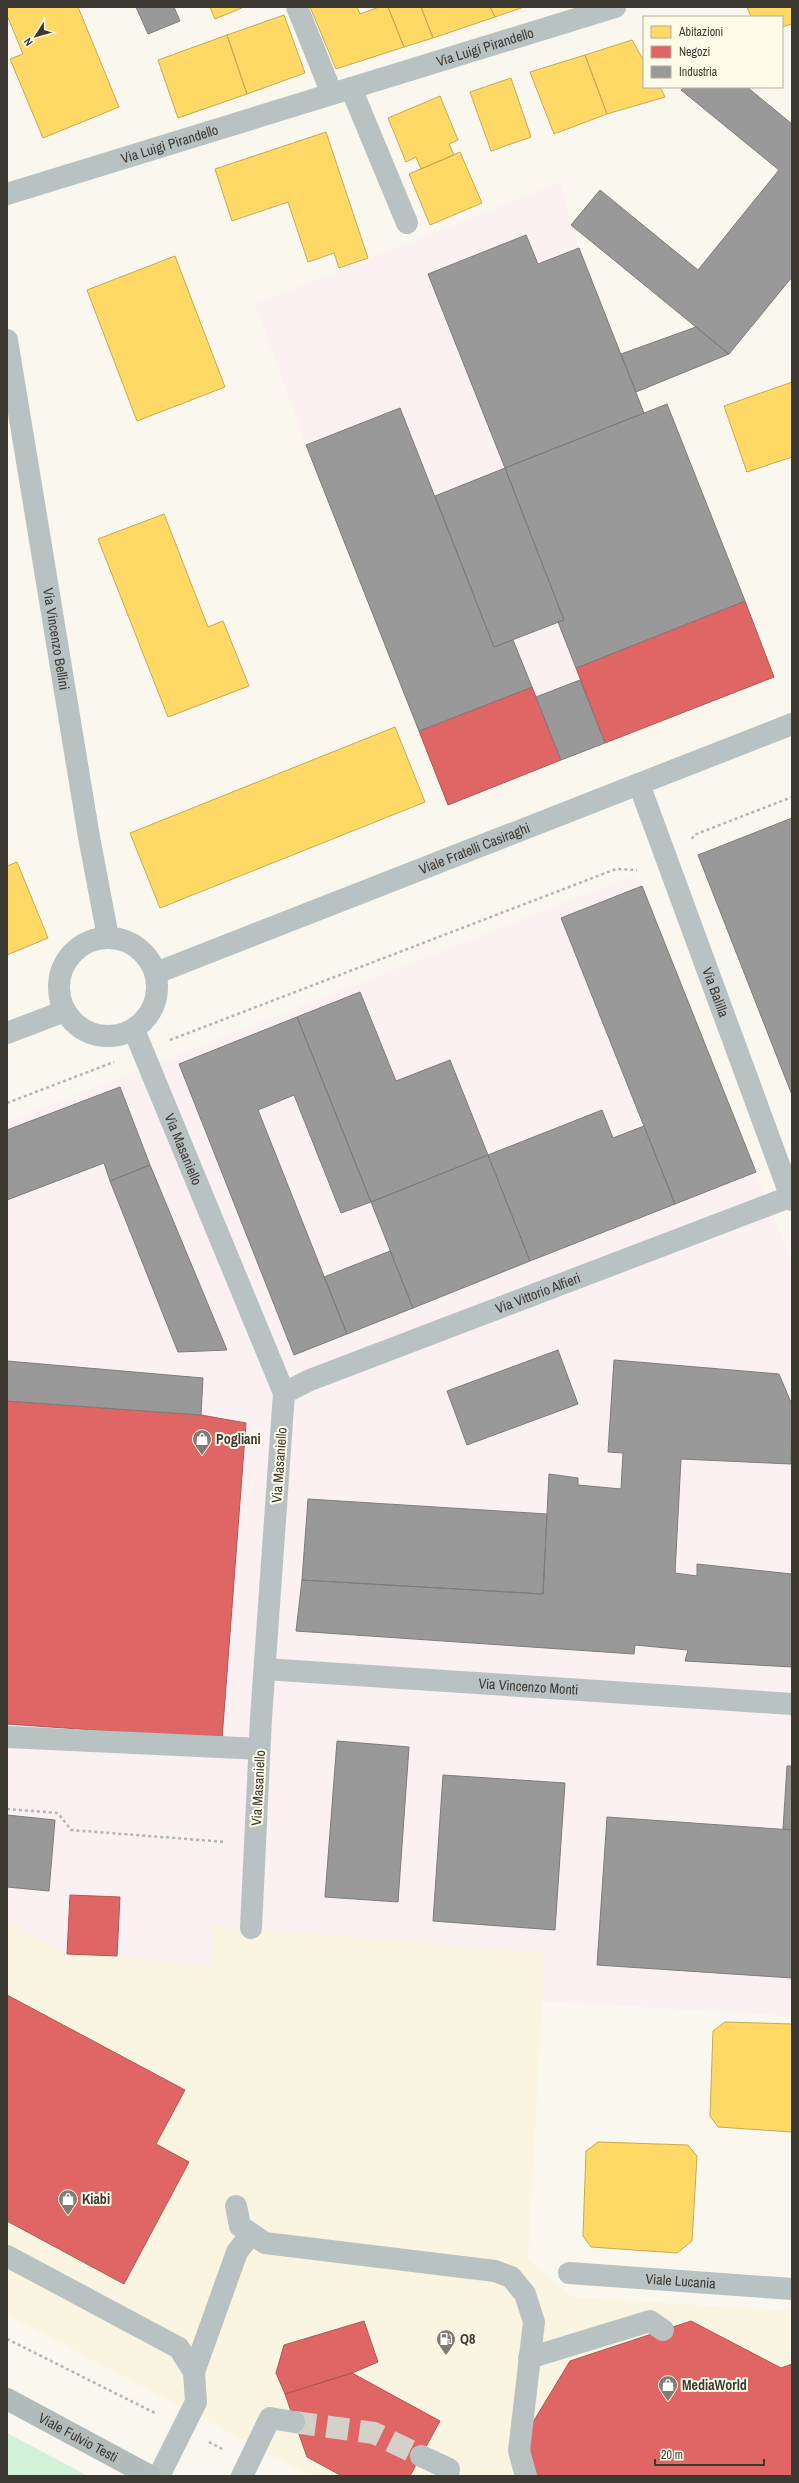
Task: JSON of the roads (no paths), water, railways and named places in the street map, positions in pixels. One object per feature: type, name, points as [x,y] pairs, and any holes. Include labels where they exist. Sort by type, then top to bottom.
[{"type":"highway","name":"Viale Fulvio Testi","points":[[7,2399],[150,2476]]},
{"type":"street","points":[[297,7],[407,223]]},
{"type":"street","name":"Via Luigi Pirandello","points":[[7,194],[615,7]]},
{"type":"street","name":"Via Vincenzo Bellini","points":[[7,340],[89,837],[108,937]]},
{"type":"street","name":"Viale Fratelli Casiraghi","points":[[156,973],[792,724]]},
{"type":"street","name":"Via Balilla","points":[[639,784],[792,1197]]},
{"type":"street","points":[[108,937],[125,940],[139,948],[150,959],[156,973],[158,989],[155,1005],[148,1018],[134,1030],[122,1035],[106,1037],[91,1034],[76,1025],[65,1011],[60,994],[59,978],[65,962],[76,949],[91,940],[108,937]]},
{"type":"street","points":[[7,1033],[65,1011]]},
{"type":"street","name":"Via Masaniello","points":[[134,1030],[284,1392],[260,1749],[251,1928]]},
{"type":"street","name":"Via Vittorio Alfieri","points":[[284,1392],[325,1374],[792,1197]]},
{"type":"street","name":"Via Vincenzo Monti","points":[[265,1669],[792,1704]]},
{"type":"street","points":[[7,1737],[260,1749]]},
{"type":"street","points":[[236,2206],[240,2226],[265,2243],[495,2271],[511,2277],[525,2294],[534,2322],[519,2451],[526,2476]]},
{"type":"street","points":[[159,2476],[196,2402],[194,2372],[237,2252],[251,2234]]},
{"type":"street","points":[[7,2256],[179,2348],[194,2372]]},
{"type":"street","name":"Viale Lucania","points":[[569,2273],[792,2289]]},
{"type":"street","points":[[529,2358],[650,2320],[663,2330]]},
{"type":"street","points":[[245,2470],[270,2418],[294,2422]]},
{"type":"street","points":[[421,2456],[448,2469],[448,2476]]},
{"type":"tunnel","points":[[294,2422],[374,2433],[421,2456]]},
{"type":"place","name":"Pogliani","points":[[202,1456]]},
{"type":"place","name":"Kiabi","points":[[68,2216]]},
{"type":"place","name":"Q8","points":[[446,2356]]},
{"type":"place","name":"MediaWorld","points":[[668,2402]]}]
